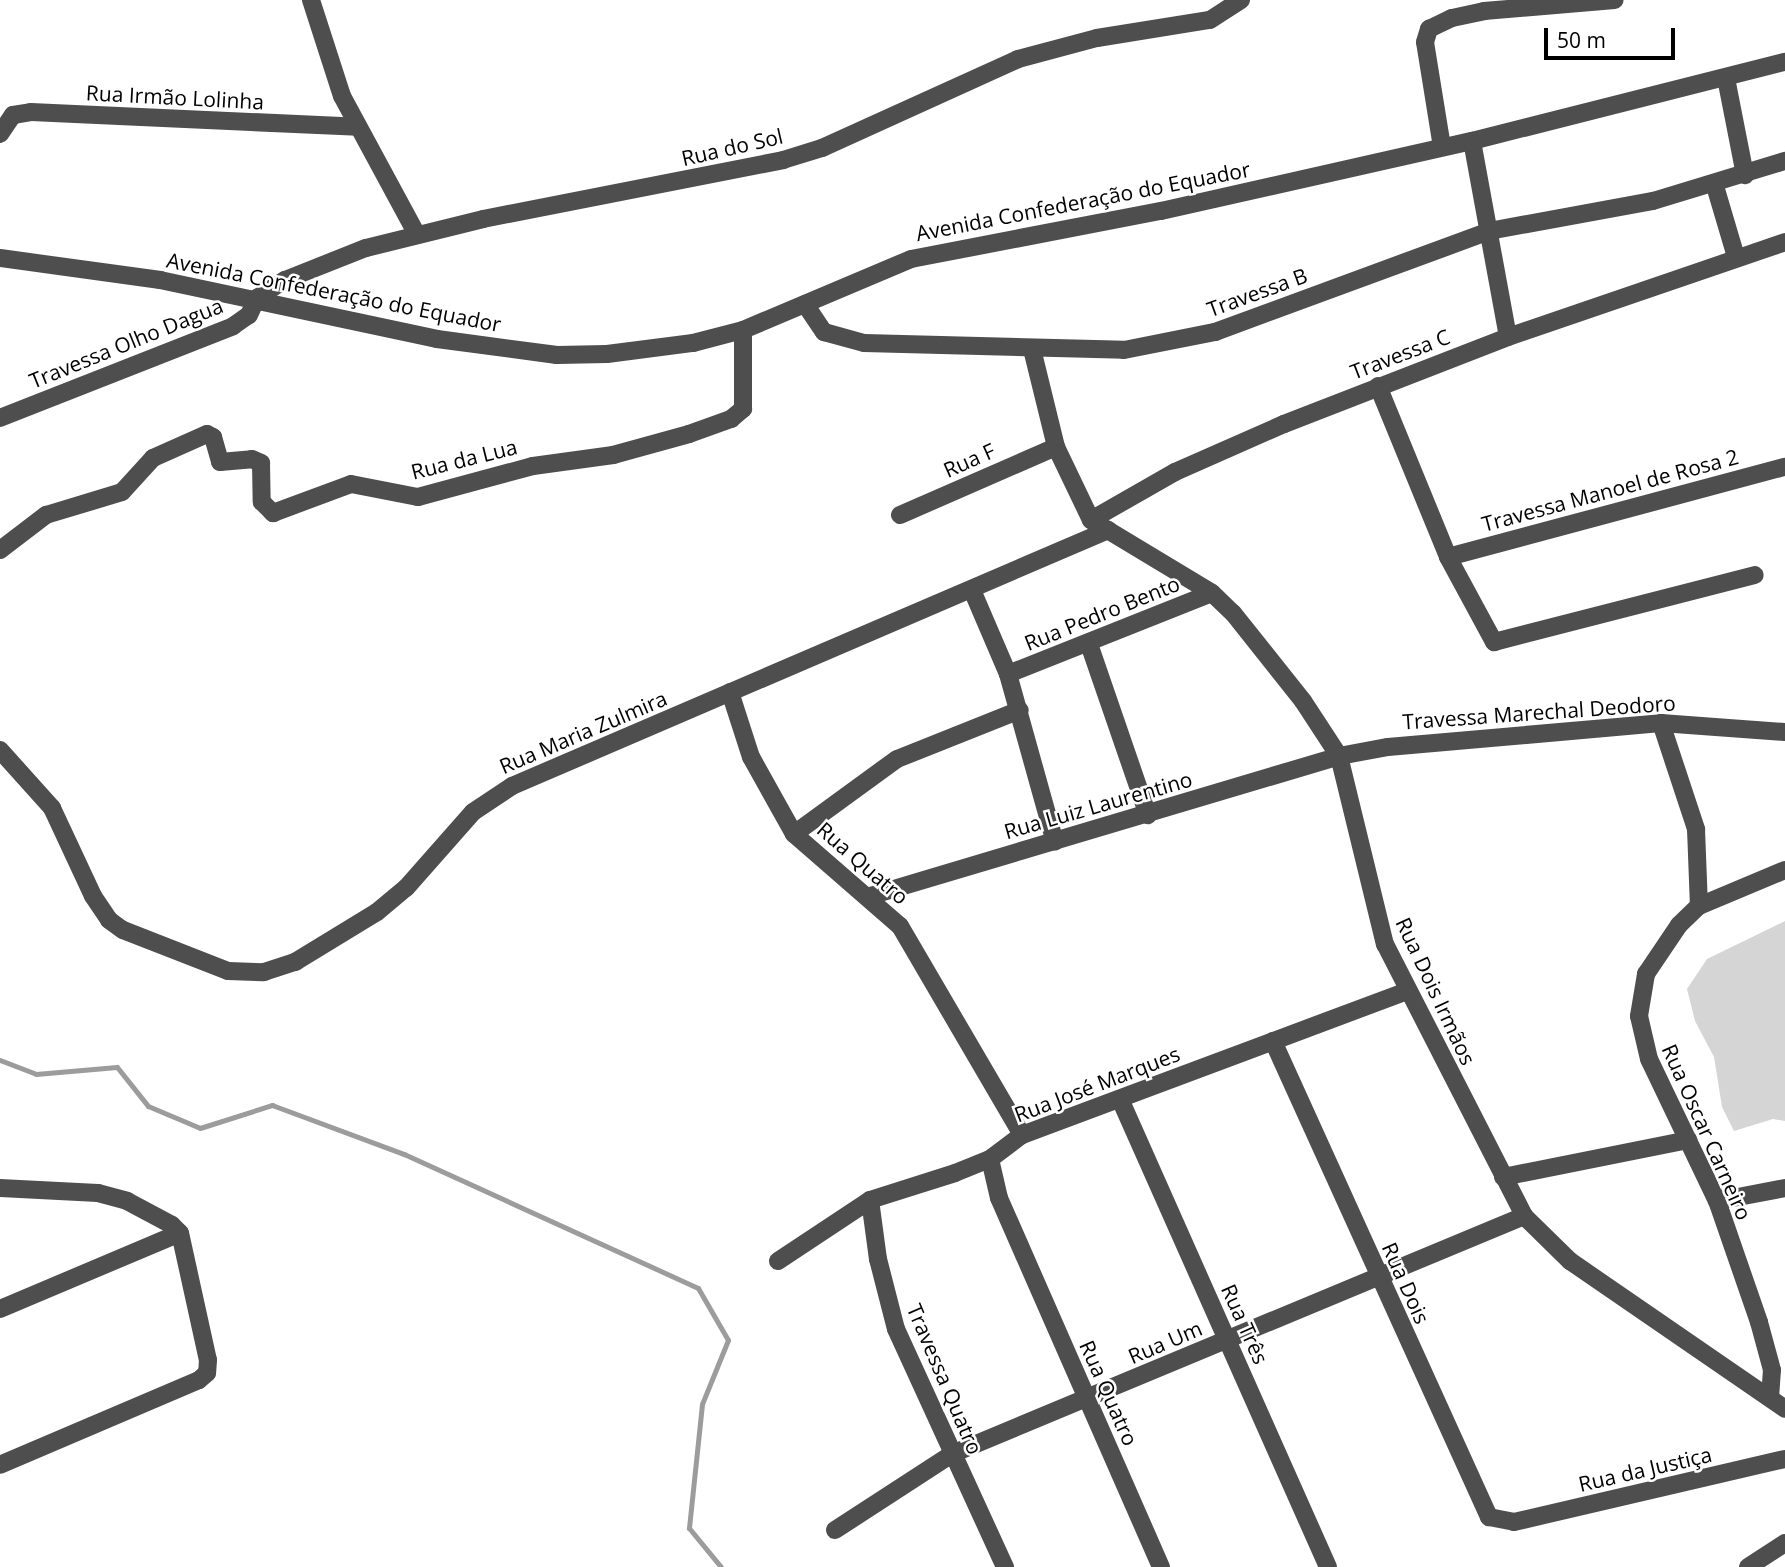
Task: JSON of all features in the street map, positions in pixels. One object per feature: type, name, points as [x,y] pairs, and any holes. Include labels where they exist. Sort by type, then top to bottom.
[{"type":"street","points":[[302,0],[311,0],[329,66],[358,127],[416,233]]},
{"type":"street","name":"Rua do Sol","points":[[257,298],[318,265],[416,233],[783,160],[822,148],[1018,58],[1097,38],[1210,20],[1241,0]]},
{"type":"street","points":[[1442,148],[1425,42],[1429,29],[1484,11],[1615,0]]},
{"type":"street","name":"Avenida Confederação do Equador","points":[[0,258],[257,298],[369,326],[557,355],[662,348],[743,330],[911,259],[1161,211],[1442,148],[1785,62]]},
{"type":"street","points":[[1726,78],[1745,175]]},
{"type":"street","name":"Rua Irmão Lolinha","points":[[0,134],[13,115],[31,112],[358,127]]},
{"type":"street","points":[[1472,141],[1508,337]]},
{"type":"street","name":"Travessa B","points":[[805,304],[824,332],[849,340],[1032,349],[1124,350],[1205,335],[1489,231],[1610,211],[1715,186],[1785,161]]},
{"type":"street","points":[[1715,186],[1736,257]]},
{"type":"street","name":"Travessa C","points":[[1091,520],[1210,455],[1378,386],[1508,337],[1785,242]]},
{"type":"street","name":"Travessa Olho Dagua","points":[[0,418],[239,323],[257,298]]},
{"type":"street","name":"Rua da Lua","points":[[0,550],[46,515],[122,492],[153,458],[192,439],[210,435],[220,462],[260,461],[262,502],[273,513],[351,484],[418,496],[533,466],[613,455],[731,419],[745,402],[743,330]]},
{"type":"street","points":[[1032,349],[1056,447],[1091,520]]},
{"type":"street","points":[[1378,386],[1448,557],[1492,640],[1503,643],[1755,575]]},
{"type":"street","name":"Rua F","points":[[900,515],[1056,447]]},
{"type":"street","name":"Travessa Manoel de Rosa 2","points":[[1448,557],[1785,467]]},
{"type":"street","name":"Rua Dois Irmãos","points":[[1091,520],[1212,593],[1270,656],[1339,756],[1376,914],[1408,991],[1524,1216],[1570,1261],[1780,1405]]},
{"type":"street","name":"Rua Maria Zulmira","points":[[0,750],[52,808],[93,896],[109,920],[123,930],[208,964],[252,974],[295,962],[355,929],[405,888],[473,812],[512,786],[1108,530]]},
{"type":"street","points":[[972,590],[1008,674],[1020,710],[1055,842]]},
{"type":"street","name":"Rua Pedro Bento","points":[[1008,674],[1212,593]]},
{"type":"street","points":[[1089,644],[1148,815]]},
{"type":"street","name":"Rua Quatro","points":[[730,692],[751,757],[794,834],[870,896],[911,941],[1021,1135]]},
{"type":"street","points":[[794,834],[897,759],[1020,710]]},
{"type":"street","points":[[1661,723],[1696,829],[1699,906]]},
{"type":"street","name":"Travessa Marechal Deodoro","points":[[1339,756],[1438,740],[1661,723],[1785,732]]},
{"type":"street","name":"Rua Luiz Laurentino","points":[[870,896],[1339,756]]},
{"type":"street","name":"Rua Oscar Carneiro","points":[[1780,1405],[1769,1353],[1717,1201],[1641,1037],[1640,996],[1658,953],[1699,906],[1785,870]]},
{"type":"street","name":"Rua José Marques","points":[[778,1261],[870,1200],[990,1159],[1021,1135],[1408,991]]},
{"type":"street","name":"Rua Dois","points":[[1273,1041],[1483,1508],[1493,1520],[1514,1522]]},
{"type":"street","name":"Rua Três","points":[[1120,1100],[1328,1567]]},
{"type":"street","points":[[1503,1177],[1688,1140]]},
{"type":"street","name":"Rua Quatro","points":[[990,1159],[999,1198],[1161,1567]]},
{"type":"street","points":[[0,1188],[108,1195],[150,1211],[180,1233],[208,1360],[204,1376],[0,1465]]},
{"type":"street","points":[[1717,1201],[1785,1188]]},
{"type":"street","name":"Travessa Quatro","points":[[870,1200],[878,1259],[896,1329],[1004,1567]]},
{"type":"street","name":"Rua Um","points":[[835,1531],[952,1454],[1524,1216]]},
{"type":"street","points":[[0,1309],[180,1233]]},
{"type":"street","name":"Rua da Justiça","points":[[1514,1522],[1785,1459]]},
{"type":"street","points":[[1755,1565],[1785,1544]]},
{"type":"shaded area","points":[[1785,921],[1785,1121],[1773,1119],[1734,1131],[1722,1107],[1714,1057],[1695,1021],[1687,989],[1707,959]]},
{"type":"waterway","points":[[0,1060],[36,1074],[117,1067],[148,1106],[200,1128],[272,1105],[404,1154],[698,1288],[728,1340],[702,1404],[689,1528],[721,1567]]}]
